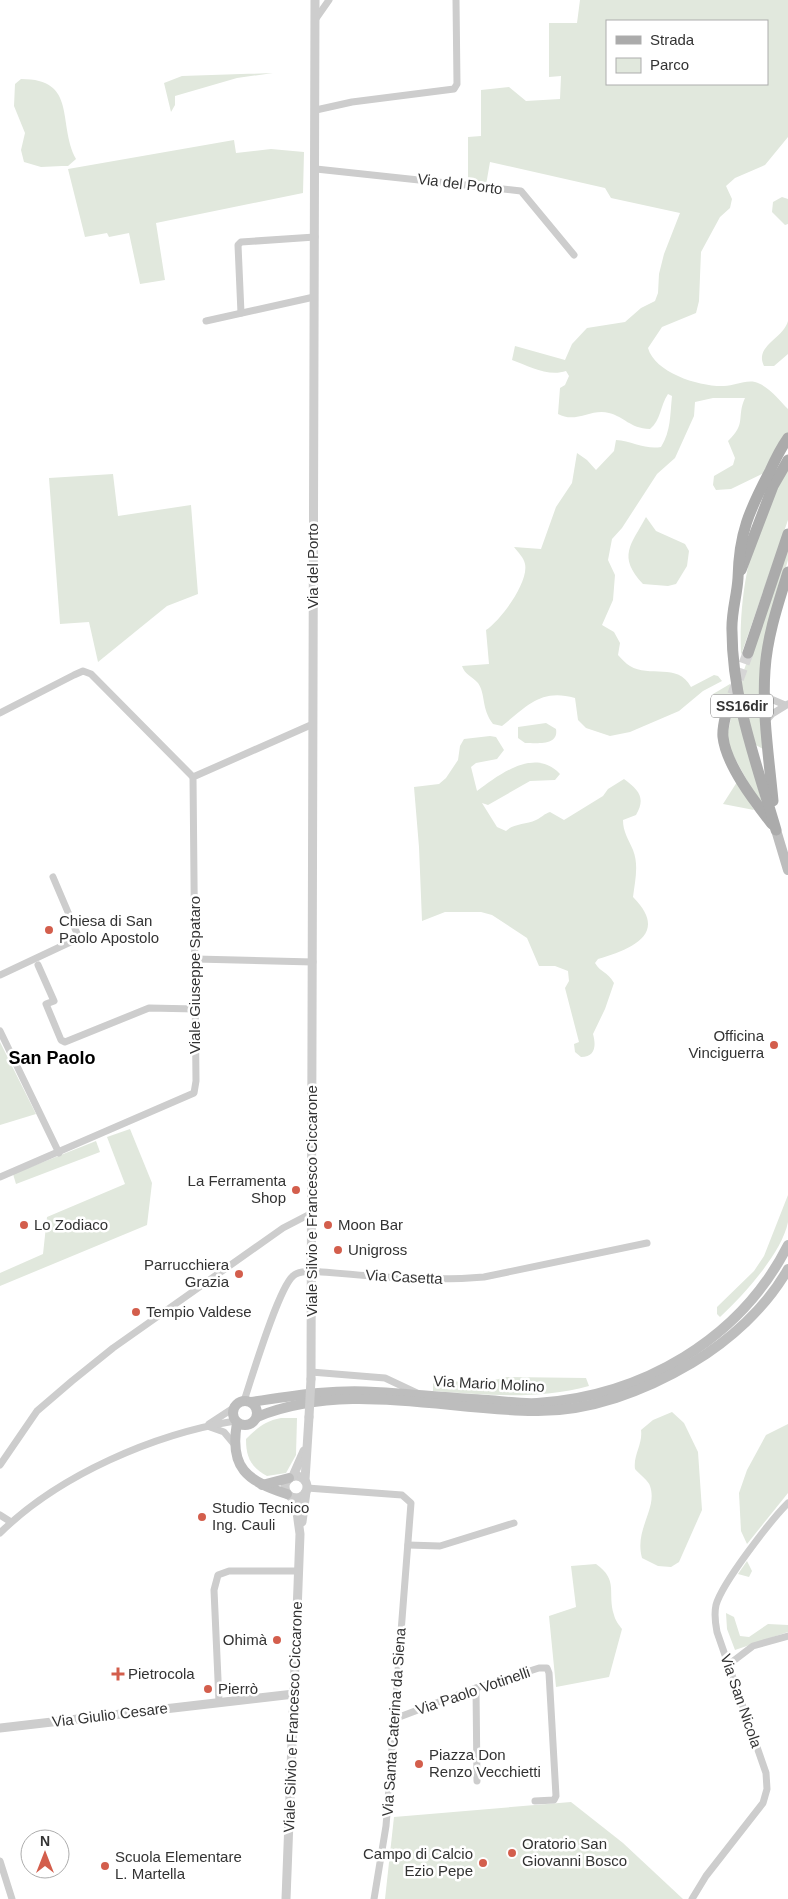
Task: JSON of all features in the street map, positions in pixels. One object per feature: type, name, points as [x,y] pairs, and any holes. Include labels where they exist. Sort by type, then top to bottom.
[{"type":"main road","points":[[738,579],[737,563],[746,521],[754,501],[788,438]]},
{"type":"main road","points":[[738,579],[770,494],[788,460]]},
{"type":"main road","points":[[748,653],[788,534]]},
{"type":"main road","name":"SS16dir","points":[[776,830],[764,692],[768,648],[788,572]]},
{"type":"main road","name":"SS16dir","points":[[738,579],[731,630],[734,664],[744,717],[788,870]]},
{"type":"main road","name":"SS16dir","points":[[727,710],[723,735],[725,750],[754,801],[776,830],[788,851]]},
{"type":"main road","name":"Via Mario Molino","points":[[243,1403],[334,1392],[375,1392],[536,1404],[572,1399],[618,1388],[663,1370],[703,1346],[739,1314],[774,1272],[788,1245]]},
{"type":"main road","name":"Via Mario Molino","points":[[254,1421],[291,1405],[339,1400],[536,1411],[578,1407],[620,1396],[667,1378],[711,1352],[750,1318],[788,1269]]},
{"type":"main road","points":[[236,1449],[254,1421],[257,1410],[243,1403],[233,1414],[236,1422],[236,1449],[243,1472],[262,1484],[291,1496]]},
{"type":"main road","points":[[236,1422],[244,1426],[254,1421]]},
{"type":"main road","points":[[262,1484],[291,1477]]},
{"type":"street","name":"Via del Porto","points":[[313,962],[315,0]]},
{"type":"street","points":[[316,20],[329,0]]},
{"type":"street","points":[[316,110],[356,102],[454,89],[457,84],[456,0]]},
{"type":"street","name":"Via del Porto","points":[[316,169],[521,191],[574,256]]},
{"type":"street","points":[[241,313],[238,245],[241,242],[315,237]]},
{"type":"street","points":[[206,321],[314,297]]},
{"type":"street","points":[[0,713],[83,671],[91,674],[193,777],[313,724]]},
{"type":"street","points":[[764,692],[771,699],[786,705]]},
{"type":"street","points":[[766,721],[772,714],[786,705]]},
{"type":"street","name":"Viale Giuseppe Spataro","points":[[0,1177],[194,1093],[196,1081],[196,959],[193,777]]},
{"type":"street","points":[[0,975],[79,938],[53,877]]},
{"type":"street","points":[[196,959],[313,962]]},
{"type":"street","name":"Viale Silvio e Francesco Ciccarone","points":[[286,1899],[298,1571],[300,1534],[306,1487],[311,1375],[312,1271],[310,1214],[313,962]]},
{"type":"street","points":[[38,965],[54,1000],[46,1004],[61,1040],[65,1042],[149,1008],[196,1009]]},
{"type":"street","points":[[0,1031],[59,1153]]},
{"type":"street","points":[[0,1465],[37,1410],[79,1375],[113,1348],[283,1228],[310,1214]]},
{"type":"street","name":"Via Casetta","points":[[243,1403],[287,1282],[298,1273],[312,1271],[414,1280],[476,1278],[647,1243]]},
{"type":"street","points":[[311,1375],[385,1378],[421,1396]]},
{"type":"street","points":[[207,1426],[243,1403]]},
{"type":"street","points":[[0,1533],[11,1522],[82,1473],[128,1451],[207,1426],[236,1422]]},
{"type":"street","points":[[207,1426],[230,1436],[236,1449]]},
{"type":"street","name":"Viale Silvio e Francesco Ciccarone","points":[[291,1477],[301,1461],[307,1439]]},
{"type":"street","points":[[300,1476],[306,1487],[301,1497],[291,1496],[285,1487],[291,1477],[300,1476]]},
{"type":"street","name":"Via Santa Caterina da Siena","points":[[306,1487],[402,1495],[411,1504],[386,1826],[374,1899]]},
{"type":"street","name":"Viale Silvio e Francesco Ciccarone","points":[[291,1496],[300,1534]]},
{"type":"street","name":"Via San Nicola","points":[[692,1899],[706,1876],[759,1809],[767,1789],[766,1773],[728,1665],[715,1620],[717,1604],[728,1581],[788,1503]]},
{"type":"street","points":[[0,1515],[11,1522]]},
{"type":"street","points":[[408,1545],[440,1546],[514,1523]]},
{"type":"street","points":[[219,1702],[214,1590],[218,1575],[229,1571],[298,1571]]},
{"type":"street","points":[[728,1665],[753,1646],[788,1636]]},
{"type":"street","name":"Via Paolo Votinelli","points":[[394,1719],[476,1688],[539,1668],[547,1668],[550,1673],[556,1796],[554,1800],[535,1801]]},
{"type":"street","points":[[476,1688],[477,1781]]},
{"type":"street","name":"Via Giulio Cesare","points":[[0,1728],[294,1694]]},
{"type":"street","points":[[0,1861],[12,1899]]},
{"type":"green space","points":[[580,0],[788,0],[788,137],[765,165],[735,178],[726,186],[732,199],[730,208],[720,217],[701,252],[699,301],[696,313],[662,327],[648,348],[652,357],[659,365],[691,381],[714,386],[755,382],[765,387],[788,409],[788,433],[764,473],[731,489],[716,490],[713,485],[714,476],[733,465],[735,458],[728,441],[734,435],[739,425],[745,398],[713,398],[695,402],[694,416],[675,458],[657,474],[622,528],[612,539],[608,560],[615,575],[613,600],[602,625],[614,632],[620,643],[618,655],[628,665],[638,669],[679,675],[691,687],[714,675],[718,676],[722,681],[703,691],[679,711],[630,732],[610,736],[586,728],[578,720],[575,698],[563,696],[553,695],[544,697],[527,706],[502,726],[493,724],[487,713],[478,683],[462,666],[489,664],[486,630],[499,618],[513,600],[525,572],[525,564],[521,555],[514,547],[541,549],[556,507],[572,483],[577,453],[596,470],[614,451],[616,440],[655,448],[661,447],[670,423],[672,396],[668,394],[654,425],[650,429],[637,427],[619,417],[602,412],[577,417],[565,417],[558,414],[560,388],[565,385],[569,376],[566,371],[545,372],[512,360],[515,346],[565,360],[572,344],[587,328],[625,322],[641,308],[655,301],[664,254],[680,213],[611,198],[605,188],[490,162],[486,185],[468,183],[468,137],[481,136],[481,90],[509,87],[526,101],[560,99],[561,76],[549,77],[549,23],[577,23]]},
{"type":"green space","points":[[273,73],[237,78],[175,96],[175,105],[171,112],[164,83],[182,76]]},
{"type":"green space","points":[[21,79],[39,81],[51,86],[58,95],[63,106],[67,131],[76,159],[68,166],[41,167],[24,162],[21,150],[25,133],[14,106],[15,84]]},
{"type":"green space","points":[[234,140],[236,153],[271,149],[304,152],[303,193],[156,223],[165,280],[140,284],[129,233],[109,237],[107,233],[85,237],[68,169]]},
{"type":"green space","points":[[782,197],[788,199],[788,224],[785,225],[772,212],[773,202]]},
{"type":"green space","points":[[788,321],[788,354],[774,366],[764,366],[763,353],[781,333]]},
{"type":"green space","points":[[788,468],[788,520],[741,655],[741,619],[745,583],[753,547],[767,507]]},
{"type":"green space","points":[[113,474],[118,516],[191,505],[198,594],[167,606],[98,662],[89,622],[60,624],[49,478]]},
{"type":"green space","points":[[646,517],[656,531],[685,544],[689,551],[687,566],[676,584],[668,586],[643,584],[630,566],[629,550]]},
{"type":"green space","points":[[788,544],[788,560],[776,601],[763,749],[754,744],[741,684],[744,670]]},
{"type":"green space","points":[[730,684],[731,694],[720,719],[713,694]]},
{"type":"green space","points":[[734,703],[762,802],[761,806],[726,742]]},
{"type":"green space","points":[[546,723],[556,729],[556,734],[551,741],[525,743],[518,738],[518,727]]},
{"type":"green space","points":[[496,737],[504,750],[497,759],[476,763],[471,767],[477,791],[507,771],[529,763],[540,763],[550,766],[560,774],[555,780],[530,781],[488,805],[482,803],[497,827],[506,831],[509,828],[536,820],[550,812],[564,820],[603,796],[608,789],[624,779],[634,787],[641,799],[636,815],[623,820],[623,824],[636,861],[633,897],[643,910],[648,921],[647,930],[642,938],[633,945],[598,959],[595,963],[614,983],[605,1009],[593,1034],[594,1050],[590,1055],[581,1057],[575,1052],[574,1044],[579,1042],[565,988],[569,981],[568,971],[555,966],[539,966],[527,938],[492,915],[481,912],[445,912],[422,921],[414,787],[439,784],[446,778],[458,760],[460,746],[464,739]]},
{"type":"green space","points":[[737,782],[754,810],[723,804]]},
{"type":"green space","points":[[0,1042],[36,1114],[0,1125]]},
{"type":"green space","points":[[130,1129],[152,1183],[147,1225],[0,1286],[0,1273],[43,1254],[47,1217],[125,1184],[107,1137]]},
{"type":"green space","points":[[96,1141],[100,1152],[16,1184],[13,1174]]},
{"type":"green space","points":[[788,1195],[788,1222],[778,1247],[750,1286],[720,1317],[717,1314],[717,1307],[754,1271],[764,1256]]},
{"type":"green space","points":[[507,1377],[586,1378],[589,1386],[531,1395],[492,1395],[433,1391],[433,1384],[436,1379],[472,1382]]},
{"type":"green space","points":[[672,1412],[684,1423],[698,1452],[702,1510],[679,1562],[671,1567],[658,1566],[642,1558],[641,1538],[652,1495],[649,1484],[635,1469],[635,1459],[641,1440],[641,1430],[653,1420]]},
{"type":"green space","points":[[281,1418],[297,1418],[296,1455],[286,1473],[267,1476],[250,1461],[246,1439],[270,1421]]},
{"type":"green space","points":[[788,1424],[788,1493],[747,1544],[741,1531],[739,1493],[747,1470],[766,1435]]},
{"type":"green space","points":[[747,1561],[752,1571],[749,1577],[738,1574]]},
{"type":"green space","points":[[596,1564],[608,1576],[610,1581],[614,1615],[622,1629],[609,1677],[556,1687],[549,1616],[576,1607],[571,1566]]},
{"type":"green space","points":[[726,1613],[734,1617],[740,1636],[749,1637],[768,1624],[788,1625],[788,1632],[735,1650],[727,1629]]},
{"type":"green space","name":"Oratorio San Giovanni Bosco","points":[[571,1802],[623,1843],[683,1899],[385,1899],[394,1817]]},
{"type":"tunnel","points":[[727,710],[748,653]]},
{"type":"place","name":"Chiesa di San Paolo Apostolo","points":[[49,930]]},
{"type":"place","name":"Officina Vinciguerra","points":[[774,1045]]},
{"type":"place","name":"La Ferramenta Shop","points":[[296,1190]]},
{"type":"place","name":"Lo Zodiaco","points":[[24,1225]]},
{"type":"place","name":"Moon Bar","points":[[328,1225]]},
{"type":"place","name":"Unigross","points":[[338,1250]]},
{"type":"place","name":"Parrucchiera Grazia","points":[[239,1274]]},
{"type":"place","name":"Tempio Valdese","points":[[136,1312]]},
{"type":"place","name":"Studio Tecnico Ing. Cauli","points":[[202,1517]]},
{"type":"place","name":"Ohimà","points":[[277,1640]]},
{"type":"place","name":"Pietrocola","points":[[118,1674]]},
{"type":"place","name":"Pierrò","points":[[208,1689]]},
{"type":"place","name":"Piazza Don Renzo Vecchietti","points":[[419,1764]]},
{"type":"place","name":"Oratorio San Giovanni Bosco","points":[[512,1853]]},
{"type":"place","name":"Campo di Calcio Ezio Pepe","points":[[483,1863]]},
{"type":"place","name":"Scuola Elementare L. Martella","points":[[105,1866]]},
{"type":"district","name":"San Paolo","points":[[52,1058]]}]
